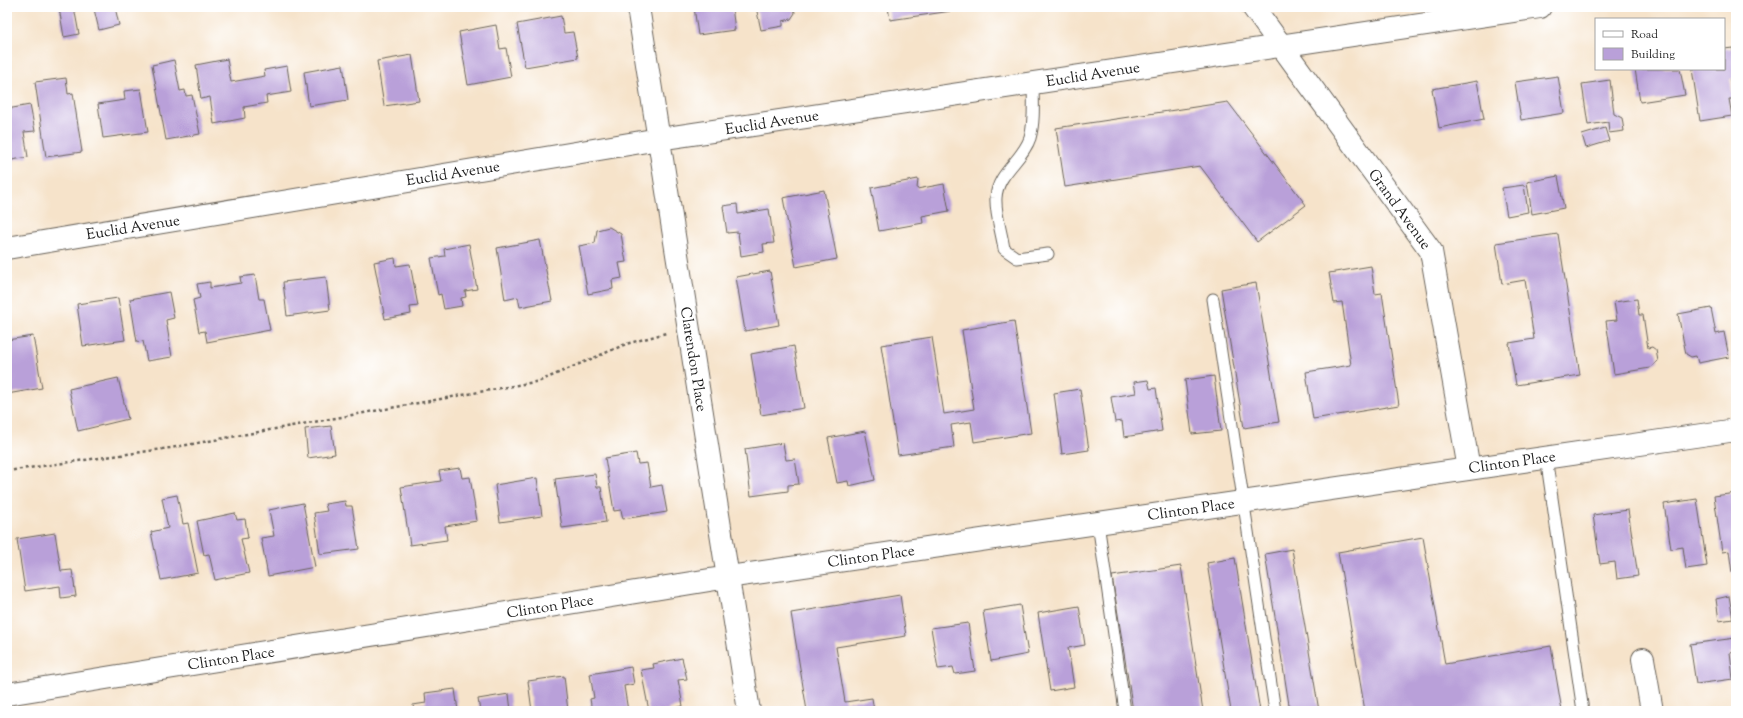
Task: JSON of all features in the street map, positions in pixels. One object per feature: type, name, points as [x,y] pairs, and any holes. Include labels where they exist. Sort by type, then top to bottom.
[{"type":"street","name":"Clarendon Place","points":[[638,7],[749,711]]},
{"type":"street","name":"Grand Avenue","points":[[1253,7],[1432,252],[1469,469]]},
{"type":"street","name":"Euclid Avenue","points":[[7,248],[659,139],[1540,7]]},
{"type":"street","name":"Clinton Place","points":[[7,694],[728,577],[1736,430]]},
{"type":"street","points":[[1644,659],[1652,711]]},
{"type":"lane","points":[[1033,83],[1034,118],[1030,138],[1017,161],[1002,178],[996,198],[1004,249],[1017,258],[1048,254]]},
{"type":"lane","points":[[1213,298],[1275,711]]},
{"type":"lane","points":[[1546,457],[1583,711]]},
{"type":"lane","points":[[1098,523],[1125,711]]},
{"type":"path","points":[[7,471],[170,448],[540,381],[626,344],[675,331],[689,329]]},
{"type":"building","points":[[74,7],[79,34],[64,37],[59,8]]},
{"type":"building","points":[[101,7],[115,7],[119,25],[99,30],[94,9]]},
{"type":"building","points":[[694,7],[732,7],[735,30],[698,35]]},
{"type":"building","points":[[756,7],[794,7],[795,13],[791,19],[783,21],[783,26],[761,30]]},
{"type":"building","points":[[888,7],[971,7],[972,8],[890,20]]},
{"type":"building","points":[[561,16],[564,33],[573,32],[578,58],[525,67],[517,24]]},
{"type":"building","points":[[496,25],[500,49],[506,48],[511,77],[468,85],[459,32]]},
{"type":"building","points":[[1733,48],[1736,78],[1730,79],[1733,99],[1729,99],[1732,116],[1700,121],[1692,70],[1725,70],[1725,49]]},
{"type":"building","points":[[412,55],[419,101],[384,106],[377,61]]},
{"type":"building","points":[[227,59],[231,82],[265,76],[264,70],[287,66],[291,92],[266,96],[267,103],[244,107],[245,118],[214,124],[210,97],[201,99],[196,65]]},
{"type":"building","points":[[174,60],[180,91],[185,90],[186,96],[192,95],[200,134],[166,140],[152,65]]},
{"type":"building","points":[[343,65],[348,100],[309,106],[304,72]]},
{"type":"building","points":[[1635,70],[1680,70],[1685,95],[1640,102]]},
{"type":"building","points":[[1558,76],[1564,113],[1521,120],[1515,82]]},
{"type":"building","points":[[66,78],[68,94],[73,93],[82,152],[46,157],[35,82]]},
{"type":"building","points":[[1610,80],[1614,114],[1622,118],[1624,131],[1609,133],[1608,122],[1588,125],[1582,84]]},
{"type":"building","points":[[1477,81],[1484,119],[1439,128],[1432,89]]},
{"type":"building","points":[[141,89],[148,132],[103,138],[98,104],[125,100],[124,91]]},
{"type":"building","points":[[1228,102],[1306,205],[1257,242],[1200,166],[1065,187],[1056,128]]},
{"type":"building","points":[[30,105],[35,131],[24,132],[28,157],[7,161],[7,109]]},
{"type":"building","points":[[1605,128],[1609,141],[1586,148],[1582,135]]},
{"type":"building","points":[[1558,176],[1564,208],[1532,214],[1527,182]]},
{"type":"building","points":[[918,179],[917,189],[944,184],[949,211],[922,216],[923,223],[879,231],[871,188]]},
{"type":"building","points":[[1524,185],[1528,212],[1507,216],[1502,188]]},
{"type":"building","points":[[824,190],[837,259],[796,267],[783,198]]},
{"type":"building","points":[[737,204],[738,214],[769,209],[774,243],[763,244],[764,252],[741,256],[738,232],[727,233],[723,206]]},
{"type":"building","points":[[609,227],[621,234],[626,262],[619,263],[622,278],[612,280],[613,289],[588,294],[579,246],[595,243],[597,230]]},
{"type":"building","points":[[1558,234],[1580,375],[1516,385],[1509,343],[1534,339],[1525,280],[1502,284],[1496,243]]},
{"type":"building","points":[[540,240],[552,301],[520,307],[518,297],[505,300],[497,248]]},
{"type":"building","points":[[469,244],[477,289],[465,291],[466,297],[461,298],[462,306],[444,309],[441,294],[438,295],[431,258],[445,256],[444,249]]},
{"type":"building","points":[[395,258],[396,266],[410,264],[418,306],[410,307],[411,314],[385,319],[374,262]]},
{"type":"building","points":[[1371,266],[1375,294],[1382,293],[1399,405],[1313,419],[1306,372],[1351,365],[1342,302],[1334,303],[1329,273]]},
{"type":"building","points":[[770,271],[779,325],[745,331],[736,277]]},
{"type":"building","points":[[255,275],[259,299],[264,299],[270,330],[207,342],[205,331],[199,332],[193,300],[200,298],[197,284],[210,282],[210,288],[241,283],[240,277]]},
{"type":"building","points":[[326,277],[330,310],[287,316],[283,282]]},
{"type":"building","points":[[1256,283],[1279,422],[1244,428],[1221,289]]},
{"type":"building","points":[[169,292],[174,318],[166,320],[172,357],[147,361],[143,341],[137,342],[130,299]]},
{"type":"building","points":[[118,298],[125,340],[83,346],[77,304]]},
{"type":"building","points":[[1637,299],[1639,315],[1643,315],[1648,348],[1652,347],[1656,350],[1658,361],[1650,368],[1614,374],[1606,321],[1617,320],[1614,302]]},
{"type":"building","points":[[1732,305],[1736,305],[1735,324]]},
{"type":"building","points":[[1711,308],[1716,334],[1724,332],[1729,357],[1698,363],[1696,356],[1691,357],[1686,354],[1678,314]]},
{"type":"building","points":[[1014,321],[1031,433],[974,442],[971,422],[951,425],[954,447],[898,455],[881,345],[932,337],[944,414],[974,409],[962,330]]},
{"type":"building","points":[[33,336],[42,388],[7,394],[7,340]]},
{"type":"building","points":[[794,346],[804,408],[761,415],[751,354]]},
{"type":"building","points":[[1214,376],[1221,431],[1192,434],[1185,380]]},
{"type":"building","points":[[118,378],[128,419],[78,431],[69,389]]},
{"type":"building","points":[[1148,380],[1150,389],[1156,388],[1162,431],[1124,437],[1122,421],[1115,422],[1111,397],[1136,393],[1134,382]]},
{"type":"building","points":[[1080,389],[1089,450],[1062,454],[1054,393]]},
{"type":"building","points":[[331,426],[335,454],[308,458],[305,429]]},
{"type":"building","points":[[865,431],[875,480],[849,486],[848,481],[837,483],[828,438]]},
{"type":"building","points":[[783,443],[786,460],[795,459],[799,484],[788,485],[788,491],[751,496],[745,449]]},
{"type":"building","points":[[636,453],[638,464],[647,463],[651,487],[662,485],[667,512],[623,519],[621,510],[614,511],[605,458]]},
{"type":"building","points":[[460,468],[462,478],[470,477],[477,521],[445,526],[447,540],[410,545],[401,487],[441,481],[439,471]]},
{"type":"building","points":[[595,474],[597,487],[601,487],[606,522],[562,528],[555,479]]},
{"type":"building","points":[[537,478],[542,516],[500,522],[495,485]]},
{"type":"building","points":[[1736,493],[1736,572],[1732,573],[1729,551],[1722,552],[1714,496]]},
{"type":"building","points":[[177,495],[183,524],[188,523],[198,573],[161,580],[151,532],[168,528],[162,498]]},
{"type":"building","points":[[1697,499],[1707,566],[1686,569],[1683,547],[1671,549],[1664,504]]},
{"type":"building","points":[[345,501],[346,506],[352,506],[359,549],[320,554],[314,513],[327,511],[325,504]]},
{"type":"building","points":[[303,503],[315,567],[268,576],[261,538],[274,536],[269,510]]},
{"type":"building","points":[[1628,510],[1638,576],[1617,579],[1615,562],[1600,564],[1593,515]]},
{"type":"building","points":[[235,513],[237,520],[245,519],[248,538],[241,539],[249,573],[215,580],[209,554],[204,555],[197,521]]},
{"type":"building","points":[[55,533],[61,571],[72,570],[76,596],[61,598],[60,586],[25,591],[17,539]]},
{"type":"building","points":[[1423,537],[1445,664],[1551,646],[1562,711],[1365,711],[1338,552]]},
{"type":"building","points":[[1292,549],[1319,711],[1290,711],[1265,554]]},
{"type":"building","points":[[1235,558],[1260,711],[1231,711],[1207,563]]},
{"type":"building","points":[[1181,566],[1203,711],[1133,711],[1112,576]]},
{"type":"building","points":[[900,595],[906,636],[836,647],[845,702],[872,698],[874,711],[807,711],[791,613]]},
{"type":"building","points":[[1729,596],[1733,619],[1719,621],[1716,599]]},
{"type":"building","points":[[1020,605],[1028,654],[991,661],[983,611]]},
{"type":"building","points":[[1079,606],[1085,645],[1068,648],[1074,687],[1050,691],[1038,613]]},
{"type":"building","points":[[968,623],[975,671],[955,674],[953,667],[938,669],[931,628]]},
{"type":"building","points":[[1736,638],[1736,652],[1730,653],[1733,679],[1696,684],[1690,644]]},
{"type":"building","points":[[682,658],[687,679],[678,680],[683,706],[669,709],[670,711],[649,711],[641,670],[654,668],[653,664]]},
{"type":"building","points":[[631,667],[634,684],[624,686],[628,711],[592,711],[590,699],[594,698],[590,674]]},
{"type":"building","points":[[564,676],[568,711],[532,711],[528,681]]},
{"type":"building","points":[[455,689],[458,711],[414,711],[413,705],[426,703],[425,693]]},
{"type":"building","points":[[509,694],[511,711],[480,711],[478,699]]}]
